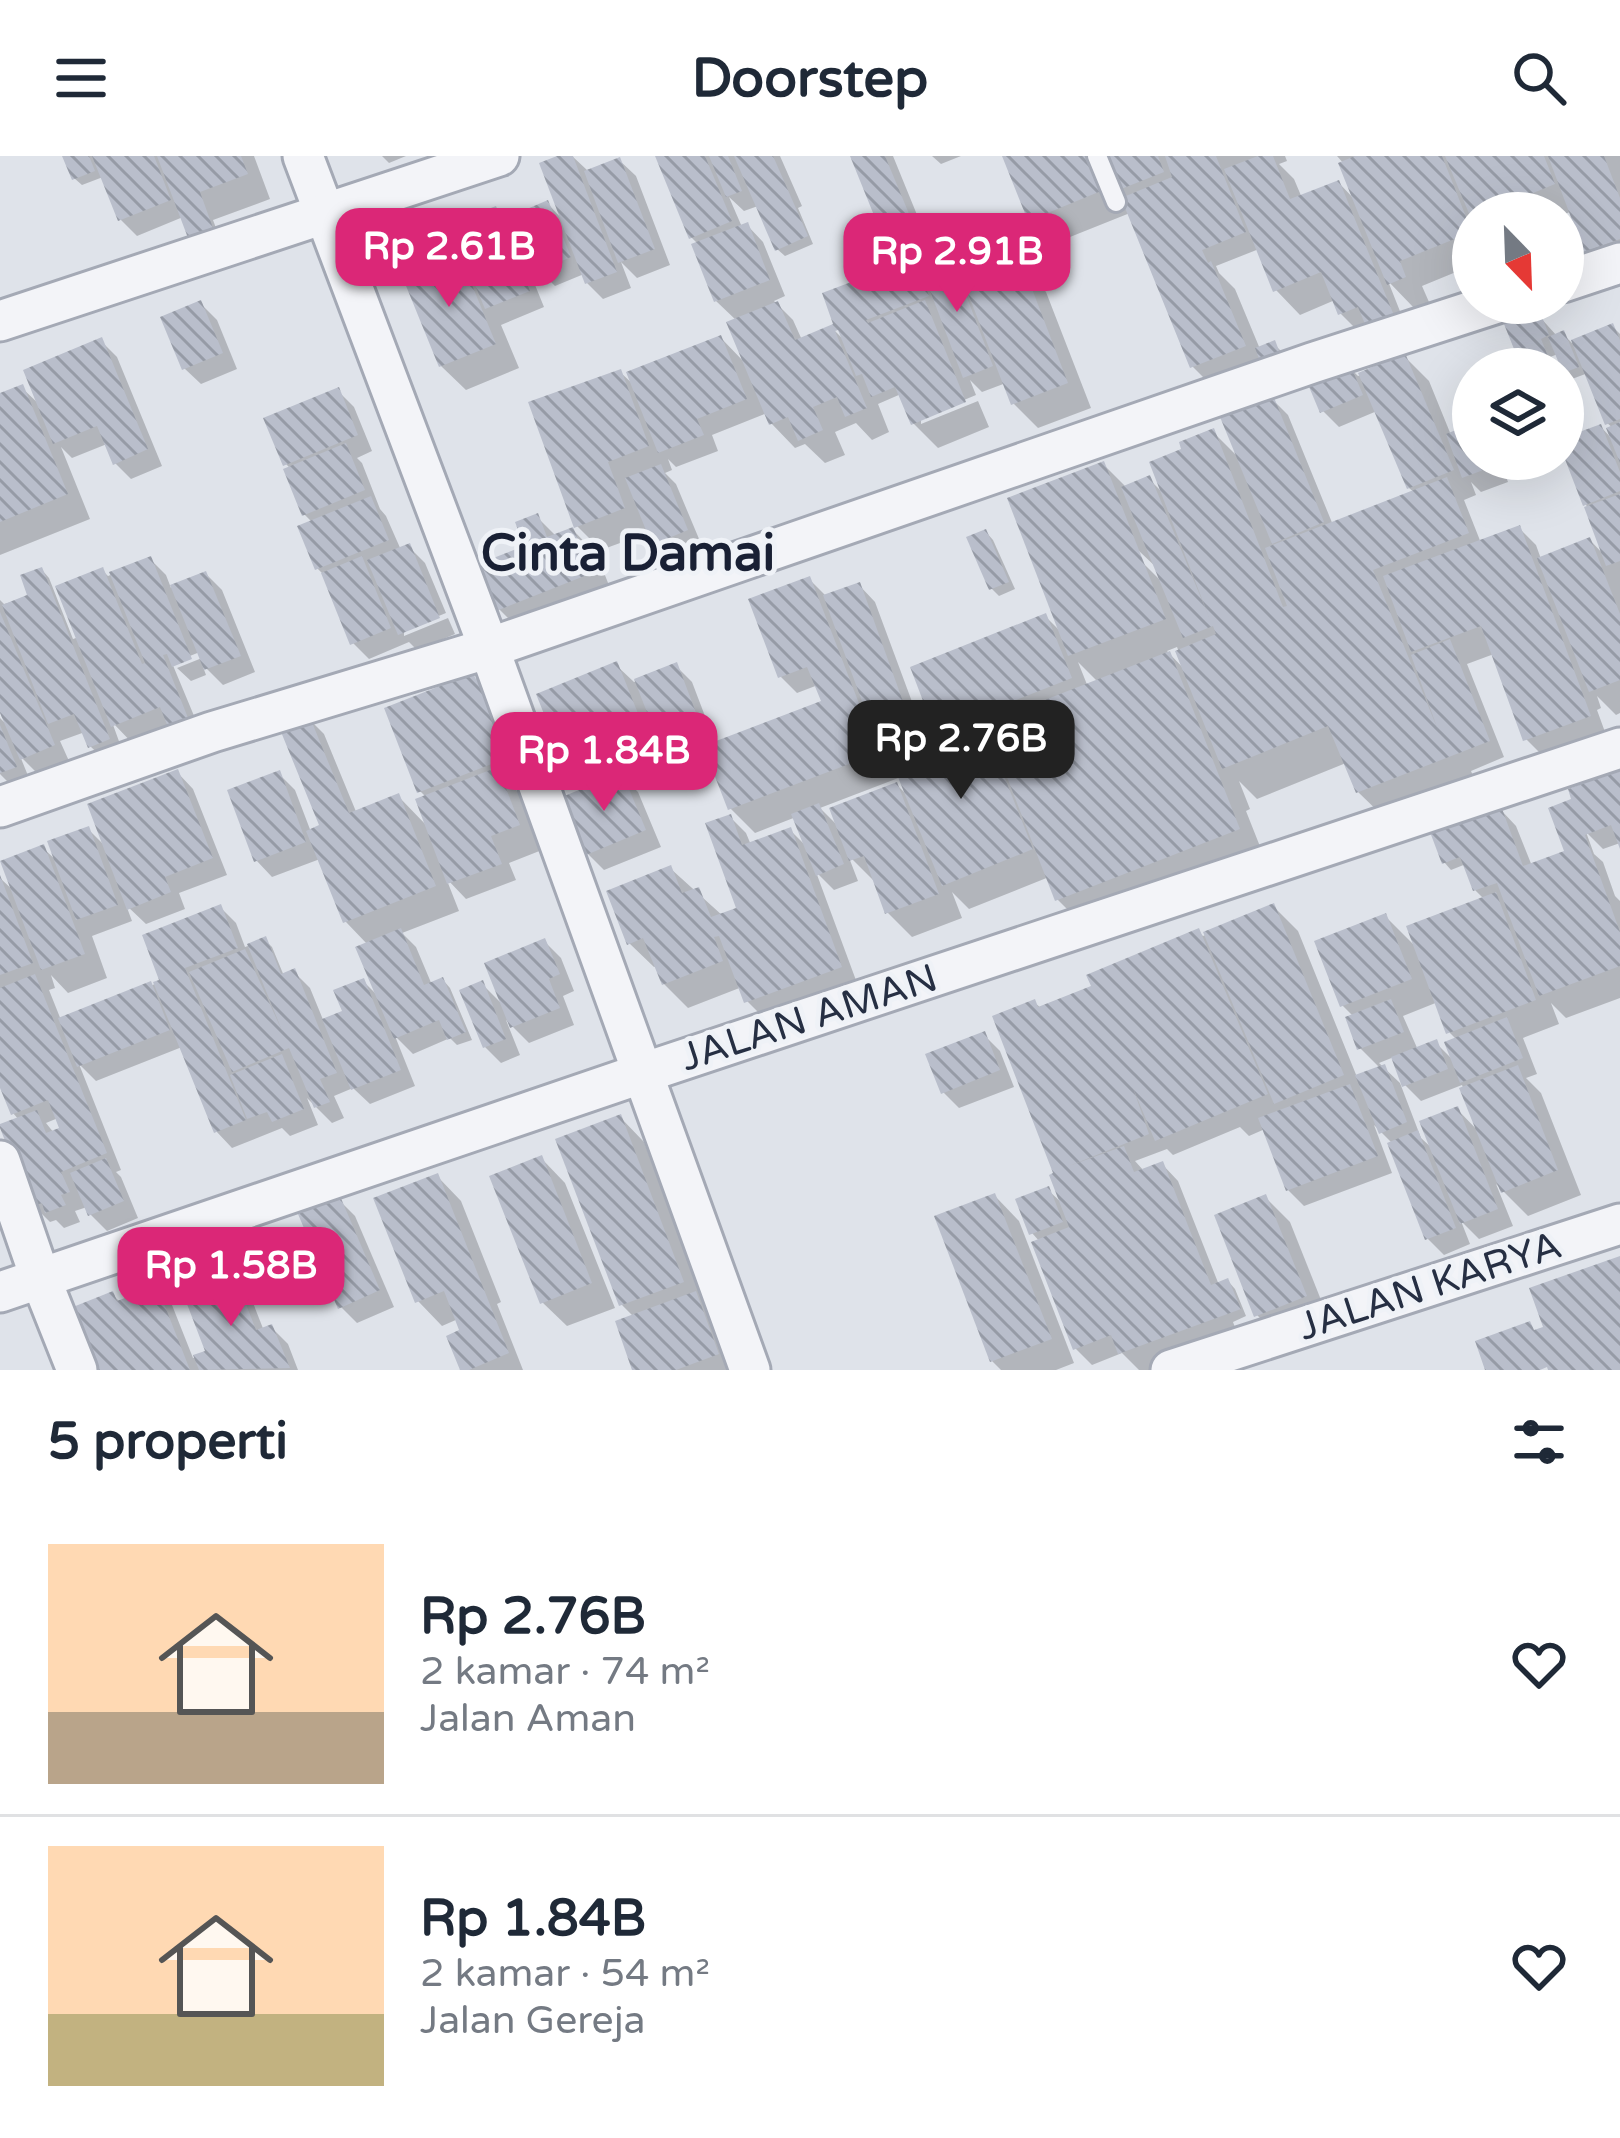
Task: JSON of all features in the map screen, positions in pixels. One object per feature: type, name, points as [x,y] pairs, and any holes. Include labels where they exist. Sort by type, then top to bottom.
[{"type":"street","points":[[303,156],[489,648],[750,1370]]},
{"type":"street","points":[[0,321],[499,156]]},
{"type":"street","points":[[1584,275],[1620,263]]},
{"type":"street","points":[[0,807],[212,732],[489,648],[1452,318]]},
{"type":"street","name":"JALAN AMAN","points":[[0,1292],[1620,748]]},
{"type":"street","points":[[0,1161],[77,1370]]},
{"type":"street","name":"JALAN KARYA","points":[[1171,1370],[1620,1224]]},
{"type":"lane","points":[[1097,156],[1116,202]]},
{"type":"building","points":[[62,156],[89,156],[95,171],[72,180]]},
{"type":"building","points":[[92,156],[154,156],[171,200],[118,221]]},
{"type":"building","points":[[157,156],[241,156],[248,174],[200,192],[213,228],[188,238]]},
{"type":"building","points":[[573,156],[617,272],[585,284],[539,163]]},
{"type":"building","points":[[655,156],[705,156],[732,221],[689,239]]},
{"type":"building","points":[[709,156],[728,156],[742,191],[726,197]]},
{"type":"building","points":[[734,156],[773,156],[808,236],[775,251]]},
{"type":"building","points":[[850,156],[885,156],[919,238],[888,250]]},
{"type":"building","points":[[1002,156],[1093,156],[1106,189],[1028,221]]},
{"type":"building","points":[[1103,156],[1158,156],[1164,172],[1116,191]]},
{"type":"building","points":[[1165,156],[1216,156],[1246,232],[1202,250],[1246,346],[1190,368],[1121,198],[1172,177]]},
{"type":"building","points":[[1258,156],[1273,156],[1290,199],[1339,180],[1395,318],[1367,329],[1358,307],[1338,315],[1321,272],[1273,292],[1224,169]]},
{"type":"building","points":[[1355,156],[1442,156],[1456,192],[1452,192],[1452,240],[1400,261],[1406,277],[1387,285],[1338,163]]},
{"type":"building","points":[[1445,156],[1544,156],[1555,184],[1536,192],[1460,192]]},
{"type":"building","points":[[1548,156],[1604,156],[1620,198],[1620,239],[1584,252],[1584,192],[1562,192]]},
{"type":"building","points":[[620,157],[655,249],[618,263],[584,171]]},
{"type":"building","points":[[548,200],[571,257],[536,272],[513,215]]},
{"type":"building","points":[[496,206],[530,291],[485,309],[450,224]]},
{"type":"building","points":[[748,222],[770,280],[714,302],[691,244]]},
{"type":"building","points":[[1011,234],[1068,383],[1011,405],[954,257]]},
{"type":"building","points":[[459,253],[496,344],[439,367],[402,276]]},
{"type":"building","points":[[950,253],[993,366],[963,378],[920,264]]},
{"type":"building","points":[[915,258],[929,296],[866,320],[925,300],[966,402],[911,425],[895,387],[871,397],[862,374],[856,376],[838,330],[867,408],[845,417],[837,397],[813,407],[823,430],[798,441],[788,417],[769,425],[726,322],[778,301],[795,340],[833,324],[822,293]]},
{"type":"building","points":[[201,300],[223,353],[182,370],[160,317]]},
{"type":"building","points":[[1613,323],[1620,340],[1620,419],[1605,425],[1584,372],[1584,348],[1574,348],[1571,340]]},
{"type":"building","points":[[1504,324],[1545,324],[1549,335],[1541,339],[1545,348],[1514,348]]},
{"type":"building","points":[[1564,330],[1571,348],[1553,348],[1548,337]]},
{"type":"building","points":[[721,335],[747,399],[697,419],[704,435],[658,453],[626,372]]},
{"type":"building","points":[[102,337],[148,449],[113,465],[97,426],[53,444],[23,370]]},
{"type":"building","points":[[1275,340],[1281,356],[1261,364],[1255,348]]},
{"type":"building","points":[[1405,353],[1452,471],[1407,489],[1358,373]]},
{"type":"building","points":[[1350,364],[1363,395],[1320,413],[1307,382]]},
{"type":"building","points":[[621,369],[649,446],[608,462],[625,508],[574,528],[528,402]]},
{"type":"building","points":[[23,384],[68,494],[0,522],[0,393]]},
{"type":"building","points":[[339,387],[358,435],[283,466],[263,418]]},
{"type":"building","points":[[1273,395],[1324,522],[1272,544],[1220,417]]},
{"type":"building","points":[[1620,422],[1620,463],[1606,428]]},
{"type":"building","points":[[1601,424],[1620,472],[1620,491],[1583,506],[1573,480],[1584,480],[1584,430]]},
{"type":"building","points":[[1214,428],[1283,607],[1287,606],[1265,548],[1447,477],[1469,533],[1373,570],[1438,730],[1411,655],[1450,639],[1490,741],[1356,793],[1328,726],[1222,769],[1175,651],[1216,634],[1213,626],[1183,638],[1121,487],[1150,475],[1209,617],[1149,462],[1181,449],[1179,442]]},
{"type":"building","points":[[346,443],[365,490],[302,516],[283,469]]},
{"type":"building","points":[[1104,461],[1166,619],[1068,656],[1007,498]]},
{"type":"building","points":[[661,464],[688,530],[652,545],[625,478]]},
{"type":"building","points":[[1620,494],[1620,561],[1606,566],[1584,507]]},
{"type":"building","points":[[371,496],[389,540],[315,570],[297,526]]},
{"type":"building","points":[[538,513],[547,537],[573,527],[592,573],[496,611],[478,564],[524,546],[515,522]]},
{"type":"building","points":[[1520,525],[1591,716],[1523,741],[1481,626],[1411,652],[1383,576]]},
{"type":"building","points":[[986,529],[1009,582],[989,590],[966,537]]},
{"type":"building","points":[[1590,537],[1620,614],[1620,680],[1589,692],[1537,558]]},
{"type":"building","points":[[410,543],[440,618],[398,635],[367,560]]},
{"type":"building","points":[[151,556],[192,659],[172,667],[167,654],[163,655],[188,718],[168,727],[160,707],[111,727],[55,586],[103,567],[142,664],[109,572]]},
{"type":"building","points":[[362,556],[391,628],[350,645],[321,573]]},
{"type":"building","points":[[42,567],[110,739],[88,748],[74,714],[48,724],[2,605],[27,595],[20,575]]},
{"type":"building","points":[[206,571],[241,656],[204,670],[170,585]]},
{"type":"building","points":[[810,576],[878,753],[728,810],[703,746],[821,701],[807,667],[778,678],[748,599]]},
{"type":"building","points":[[860,582],[906,710],[870,723],[823,595]]},
{"type":"building","points":[[0,612],[55,745],[20,760],[0,713]]},
{"type":"building","points":[[1046,613],[1072,678],[935,732],[910,667]]},
{"type":"building","points":[[1170,651],[1240,829],[1055,901],[986,723]]},
{"type":"building","points":[[617,661],[649,741],[568,774],[536,694]]},
{"type":"building","points":[[677,662],[705,737],[663,753],[634,679]]},
{"type":"building","points":[[473,673],[476,679],[489,673],[513,736],[500,742],[507,758],[417,793],[384,708]]},
{"type":"building","points":[[309,715],[349,813],[399,793],[436,886],[343,923],[306,831],[319,825],[279,727]]},
{"type":"building","points":[[981,718],[1033,849],[942,886],[889,755]]},
{"type":"building","points":[[0,725],[17,767],[0,773]]},
{"type":"building","points":[[498,767],[520,825],[491,836],[502,864],[447,884],[415,799]]},
{"type":"building","points":[[178,769],[213,858],[165,877],[171,892],[127,910],[87,804]]},
{"type":"building","points":[[280,770],[306,842],[254,862],[227,790]]},
{"type":"building","points":[[1620,770],[1620,849],[1611,825],[1585,835],[1620,932],[1620,966],[1539,996],[1497,883],[1473,891],[1460,857],[1442,864],[1430,832],[1501,806],[1523,866],[1564,851],[1548,808],[1571,799],[1568,789]]},
{"type":"building","points":[[622,772],[646,830],[586,855],[562,797]]},
{"type":"building","points":[[897,782],[939,894],[885,914],[864,856],[849,861],[829,808]]},
{"type":"building","points":[[819,803],[844,864],[816,876],[791,814]]},
{"type":"building","points":[[731,814],[742,845],[791,827],[842,967],[744,1003],[719,936],[714,937],[723,961],[662,985],[643,938],[627,945],[606,891],[671,865],[682,893],[699,887],[711,917],[736,908],[705,823]]},
{"type":"building","points":[[89,826],[118,905],[76,920],[47,841]]},
{"type":"building","points":[[44,844],[85,954],[41,970],[0,861]]},
{"type":"building","points":[[0,875],[33,963],[0,975]]},
{"type":"building","points":[[1496,892],[1536,1000],[1446,1034],[1406,926]]},
{"type":"building","points":[[1274,903],[1344,1075],[1274,1104],[1203,932]]},
{"type":"building","points":[[221,904],[238,948],[185,968],[246,1120],[214,1133],[153,982],[159,980],[142,935]]},
{"type":"building","points":[[1386,913],[1412,979],[1340,1007],[1314,941]]},
{"type":"building","points":[[401,928],[424,985],[443,977],[466,1032],[447,1040],[439,1020],[394,1039],[355,947]]},
{"type":"building","points":[[1199,928],[1268,1094],[1155,1141],[1133,1088],[1149,1134],[1069,1166],[1124,1146],[1134,1172],[1163,1161],[1211,1285],[1228,1278],[1241,1309],[1118,1354],[1111,1335],[1073,1350],[1031,1242],[1069,1227],[992,1016],[1035,999],[1038,1007],[1091,986],[1086,975]]},
{"type":"building","points":[[266,936],[281,974],[295,968],[337,1073],[320,1079],[330,1102],[314,1108],[289,1048],[232,1072],[189,972],[245,949],[283,1033],[247,944]]},
{"type":"building","points":[[545,938],[560,974],[549,979],[560,1008],[510,1028],[484,963]]},
{"type":"building","points":[[35,974],[107,1153],[61,1172],[70,1192],[61,1195],[66,1205],[45,1213],[42,1203],[31,1207],[0,1128],[37,1110],[46,1133],[59,1128],[48,1100],[11,1115],[0,1088],[0,988]]},
{"type":"building","points":[[364,978],[401,1070],[351,1090],[322,1019],[342,1011],[333,990]]},
{"type":"building","points":[[483,980],[506,1039],[483,1048],[459,990]]},
{"type":"building","points":[[151,981],[170,1030],[77,1067],[58,1018]]},
{"type":"building","points":[[1391,999],[1404,1032],[1357,1050],[1345,1017]]},
{"type":"building","points":[[1507,1017],[1523,1058],[1460,1083],[1444,1042]]},
{"type":"building","points":[[985,1031],[1000,1070],[941,1094],[925,1054]]},
{"type":"building","points":[[1437,1039],[1448,1069],[1402,1087],[1391,1057]]},
{"type":"building","points":[[282,1054],[304,1109],[272,1122],[267,1112],[247,1119],[230,1075]]},
{"type":"building","points":[[1385,1064],[1407,1122],[1379,1134],[1355,1075]]},
{"type":"building","points":[[1518,1065],[1558,1170],[1501,1193],[1459,1088]]},
{"type":"building","points":[[1350,1084],[1378,1156],[1286,1191],[1258,1118]]},
{"type":"building","points":[[1458,1106],[1498,1209],[1460,1224],[1419,1121]]},
{"type":"building","points":[[621,1114],[684,1282],[619,1306],[555,1139]]},
{"type":"building","points":[[1418,1130],[1456,1228],[1425,1240],[1387,1143]]},
{"type":"building","points":[[542,1155],[592,1283],[540,1304],[489,1176]]},
{"type":"building","points":[[106,1158],[124,1201],[88,1216],[70,1173]]},
{"type":"building","points":[[438,1173],[509,1353],[469,1370],[460,1370],[446,1336],[459,1330],[444,1291],[415,1303],[373,1198]]},
{"type":"building","points":[[1049,1186],[1063,1222],[1029,1235],[1015,1199]]},
{"type":"building","points":[[995,1193],[1052,1339],[990,1362],[934,1216]]},
{"type":"building","points":[[1266,1194],[1307,1296],[1254,1317],[1214,1215]]},
{"type":"building","points":[[340,1196],[380,1290],[338,1309],[298,1214]]},
{"type":"building","points":[[1620,1256],[1620,1370],[1485,1370],[1475,1341],[1530,1321],[1534,1330],[1543,1327],[1529,1288]]},
{"type":"building","points":[[233,1271],[256,1330],[272,1324],[290,1368],[199,1370],[193,1355],[205,1351],[182,1291]]},
{"type":"building","points":[[157,1286],[190,1370],[97,1370],[73,1307],[113,1291],[117,1301]]},
{"type":"building","points":[[696,1291],[719,1354],[676,1370],[632,1370],[615,1321]]},
{"type":"district","name":"Cinta Damai","points":[[628,554]]}]
